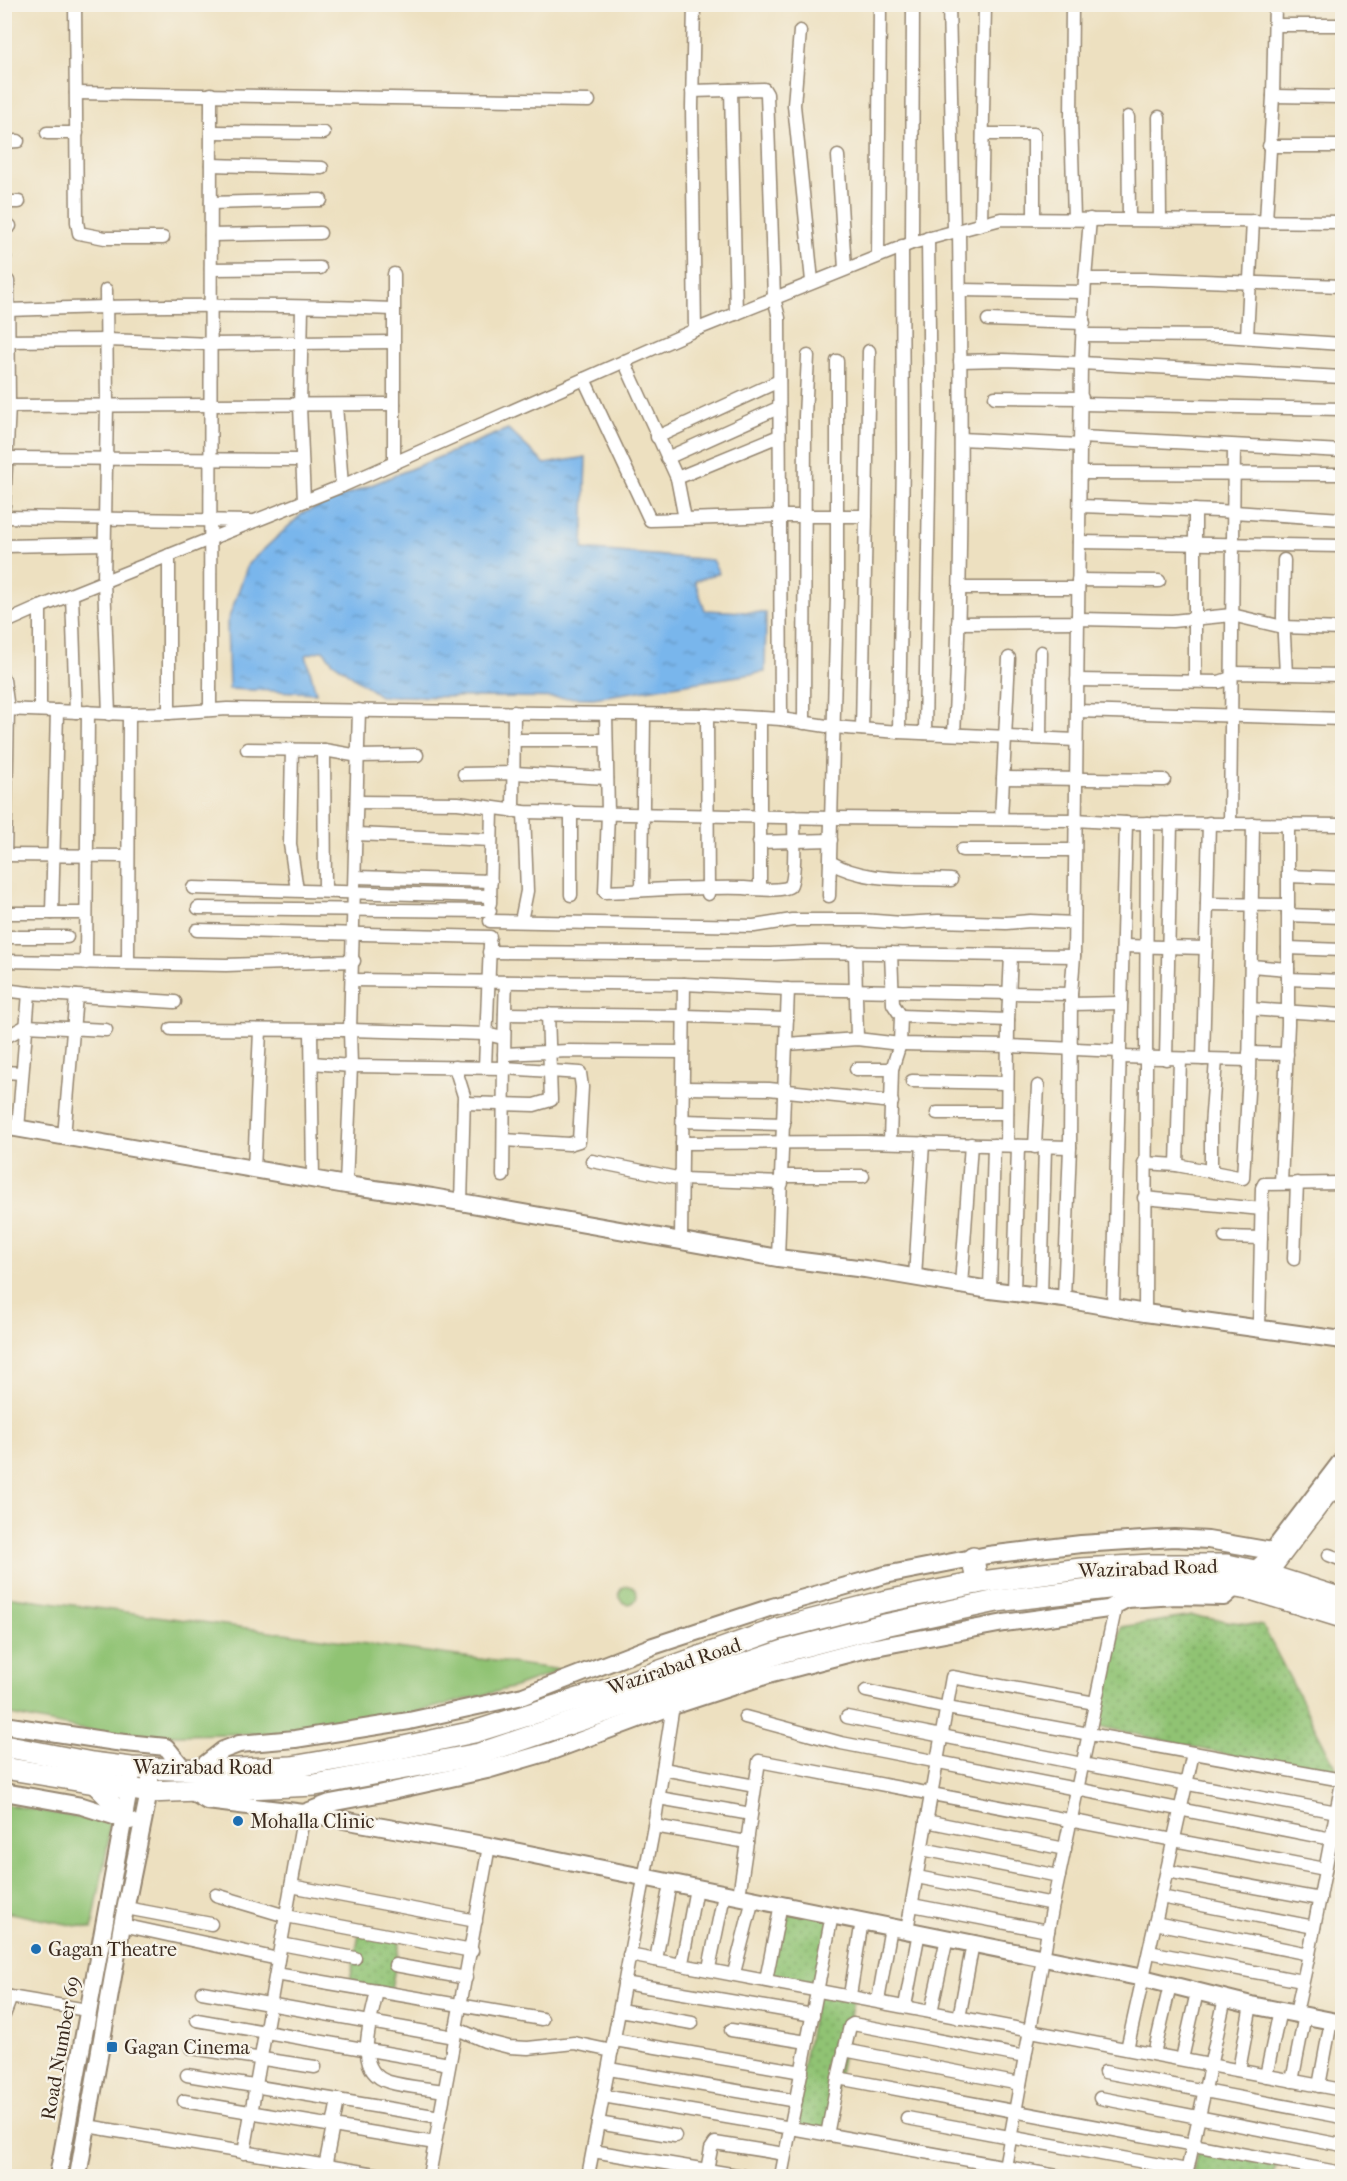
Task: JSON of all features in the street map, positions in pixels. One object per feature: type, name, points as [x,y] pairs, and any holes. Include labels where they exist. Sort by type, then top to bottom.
[{"type":"highway","points":[[973,1558],[976,1583]]},
{"type":"highway","name":"Wazirabad Road","points":[[4,1746],[92,1763],[141,1768],[292,1767],[385,1751],[474,1732],[613,1688],[778,1629],[882,1602],[976,1583],[1082,1569],[1133,1588],[1227,1565],[1342,1617]]},
{"type":"highway","name":"Wazirabad Road","points":[[4,1768],[140,1791],[315,1785],[479,1754],[674,1697],[784,1651],[880,1626],[997,1601],[1189,1582],[1234,1586],[1261,1579],[1342,1599]]},
{"type":"main road","points":[[94,1784],[108,1798],[123,1820]]},
{"type":"street","points":[[75,4],[77,222],[79,233],[105,238],[163,238]]},
{"type":"street","points":[[694,4],[692,91],[694,330]]},
{"type":"street","points":[[878,256],[880,4]]},
{"type":"street","points":[[899,732],[913,4]]},
{"type":"street","points":[[949,4],[960,290],[959,588],[954,734]]},
{"type":"street","points":[[981,224],[985,4]]},
{"type":"street","points":[[1072,4],[1071,120],[1074,218]]},
{"type":"street","points":[[1247,338],[1250,283],[1269,146],[1273,96],[1275,4]]},
{"type":"street","points":[[1275,25],[1342,25]]},
{"type":"street","points":[[800,31],[795,105],[812,281]]},
{"type":"street","points":[[692,91],[764,89],[767,94],[774,298],[779,318],[781,719]]},
{"type":"street","points":[[731,90],[736,314]]},
{"type":"street","points":[[76,93],[589,101]]},
{"type":"street","points":[[210,709],[211,94]]},
{"type":"street","points":[[1273,96],[1342,97]]},
{"type":"street","points":[[1128,117],[1129,219]]},
{"type":"street","points":[[1159,117],[1160,219]]},
{"type":"street","points":[[211,132],[324,133]]},
{"type":"street","points":[[47,133],[77,133]]},
{"type":"street","points":[[983,134],[1034,134],[1034,219]]},
{"type":"street","points":[[4,142],[18,141]]},
{"type":"street","points":[[1269,146],[1342,146]]},
{"type":"street","points":[[838,156],[845,269]]},
{"type":"street","points":[[211,165],[322,168]]},
{"type":"street","points":[[211,203],[321,200]]},
{"type":"street","points":[[4,202],[19,202]]},
{"type":"street","points":[[4,623],[342,486],[694,330],[907,244],[1000,219],[1342,222]]},
{"type":"street","points":[[1064,1299],[1074,956],[1081,363],[1090,219]]},
{"type":"street","points":[[211,234],[320,233]]},
{"type":"street","points":[[925,733],[930,425],[928,238]]},
{"type":"street","points":[[211,269],[320,268]]},
{"type":"street","points":[[394,274],[394,463]]},
{"type":"street","points":[[1085,279],[1342,286]]},
{"type":"street","points":[[4,281],[8,281],[6,341],[9,406],[4,506]]},
{"type":"street","points":[[106,290],[108,340],[104,581],[109,714]]},
{"type":"street","points":[[960,290],[1084,292]]},
{"type":"street","points":[[7,310],[106,306],[321,306],[393,309]]},
{"type":"street","points":[[302,307],[300,406],[304,501]]},
{"type":"street","points":[[988,320],[1084,329],[1342,344]]},
{"type":"street","points":[[6,341],[108,340],[211,344],[394,342]]},
{"type":"street","points":[[862,729],[869,351]]},
{"type":"street","points":[[804,723],[805,416],[808,356]]},
{"type":"street","points":[[624,361],[677,478],[685,519]]},
{"type":"street","points":[[829,896],[837,598],[837,361]]},
{"type":"street","points":[[960,361],[1081,363],[1342,377]]},
{"type":"street","points":[[584,379],[650,520],[866,516]]},
{"type":"street","points":[[657,436],[779,381]]},
{"type":"street","points":[[995,397],[1342,408]]},
{"type":"street","points":[[9,406],[394,404]]},
{"type":"street","points":[[336,405],[342,486]]},
{"type":"street","points":[[667,459],[778,408]]},
{"type":"street","points":[[677,478],[779,436]]},
{"type":"street","points":[[961,439],[1342,451]]},
{"type":"street","points":[[1230,824],[1234,446]]},
{"type":"street","points":[[6,452],[107,459],[301,460]]},
{"type":"street","points":[[1080,473],[1342,474]]},
{"type":"street","points":[[1080,506],[1342,519]]},
{"type":"street","points":[[1195,510],[1195,681]]},
{"type":"street","points":[[4,517],[258,521]]},
{"type":"street","points":[[1079,542],[1342,546]]},
{"type":"street","points":[[4,546],[104,544]]},
{"type":"street","points":[[170,555],[170,713]]},
{"type":"street","points":[[1284,560],[1283,627],[1286,674]]},
{"type":"street","points":[[959,588],[1159,581]]},
{"type":"street","points":[[72,595],[82,712],[87,856],[86,963]]},
{"type":"street","points":[[40,607],[40,710]]},
{"type":"street","points":[[958,623],[1078,622],[1080,619],[1139,622],[1196,620],[1232,615],[1283,627],[1342,629]]},
{"type":"street","points":[[1040,738],[1041,652]]},
{"type":"street","points":[[1000,819],[1009,658]]},
{"type":"street","points":[[1077,680],[1220,682],[1231,678],[1233,673],[1342,675]]},
{"type":"street","points":[[4,680],[6,709],[5,855],[127,856]]},
{"type":"street","points":[[6,709],[109,714],[170,713],[210,709],[707,715],[781,719],[833,728],[1076,740]]},
{"type":"street","points":[[346,1185],[354,961],[359,710]]},
{"type":"street","points":[[52,913],[57,711]]},
{"type":"street","points":[[1077,711],[1342,719]]},
{"type":"street","points":[[514,712],[514,773],[527,891],[521,921]]},
{"type":"street","points":[[128,963],[129,714]]},
{"type":"street","points":[[606,714],[608,813],[605,892],[788,888],[791,885],[793,873],[794,817]]},
{"type":"street","points":[[642,890],[644,715]]},
{"type":"street","points":[[707,715],[708,890]]},
{"type":"street","points":[[760,718],[758,816],[760,884]]},
{"type":"street","points":[[513,740],[606,740]]},
{"type":"street","points":[[247,749],[324,750],[359,756],[417,755]]},
{"type":"street","points":[[292,749],[290,844],[297,890]]},
{"type":"street","points":[[324,750],[325,891]]},
{"type":"street","points":[[464,774],[514,773],[607,778]]},
{"type":"street","points":[[1003,778],[1164,780]]},
{"type":"street","points":[[357,802],[458,803],[519,811],[1342,825]]},
{"type":"street","points":[[485,1067],[492,808]]},
{"type":"street","points":[[571,812],[571,895]]},
{"type":"street","points":[[1113,1306],[1126,823]]},
{"type":"street","points":[[1144,1313],[1147,823]]},
{"type":"street","points":[[1166,1059],[1171,823]]},
{"type":"street","points":[[1209,824],[1206,948],[1211,1172]]},
{"type":"street","points":[[1144,1163],[1177,1165],[1243,1178],[1249,1057],[1253,824]]},
{"type":"street","points":[[1281,1183],[1288,1012],[1288,824]]},
{"type":"street","points":[[357,834],[491,840]]},
{"type":"street","points":[[759,842],[831,840]]},
{"type":"street","points":[[962,850],[1075,850]]},
{"type":"street","points":[[830,862],[844,870],[879,877],[951,880]]},
{"type":"street","points":[[1288,876],[1342,878]]},
{"type":"street","points":[[356,877],[491,881]]},
{"type":"street","points":[[193,888],[490,896]]},
{"type":"street","points":[[1207,904],[1252,904],[1342,917]]},
{"type":"street","points":[[198,908],[355,910],[490,916],[521,921],[754,926],[792,920],[862,920],[902,923],[1054,921],[1074,923]]},
{"type":"street","points":[[4,913],[85,913]]},
{"type":"street","points":[[197,930],[490,937]]},
{"type":"street","points":[[4,937],[67,937]]},
{"type":"street","points":[[1123,946],[1206,948]]},
{"type":"street","points":[[1288,948],[1342,950]]},
{"type":"street","points":[[489,952],[855,952],[1074,956]]},
{"type":"street","points":[[855,952],[857,1039]]},
{"type":"street","points":[[890,1142],[892,1069],[900,1044],[901,1016],[893,1004],[891,953]]},
{"type":"street","points":[[990,1290],[1006,1145],[1011,955]]},
{"type":"street","points":[[4,961],[226,965],[354,961]]},
{"type":"street","points":[[1251,966],[1288,974],[1342,981]]},
{"type":"street","points":[[352,980],[684,984],[788,989],[1010,993],[1121,1003]]},
{"type":"street","points":[[503,1176],[505,1068],[503,1038],[506,982]]},
{"type":"street","points":[[681,1240],[684,984]]},
{"type":"street","points":[[778,1258],[788,989]]},
{"type":"street","points":[[4,990],[175,1002]]},
{"type":"street","points":[[29,993],[22,1073],[11,1128],[778,1258],[1342,1340]]},
{"type":"street","points":[[64,1137],[76,996]]},
{"type":"street","points":[[1250,1009],[1342,1015]]},
{"type":"street","points":[[505,1014],[788,1019]]},
{"type":"street","points":[[464,1103],[534,1105],[551,1100],[548,1014]]},
{"type":"street","points":[[901,1016],[1008,1020]]},
{"type":"street","points":[[4,1038],[26,1026],[106,1030]]},
{"type":"street","points":[[171,1029],[350,1030],[486,1034],[503,1038]]},
{"type":"street","points":[[254,1170],[260,1030]]},
{"type":"street","points":[[311,1031],[314,1180]]},
{"type":"street","points":[[787,1044],[857,1039],[900,1044],[1071,1048],[1166,1059],[1210,1059],[1287,1054]]},
{"type":"street","points":[[504,1054],[683,1052]]},
{"type":"street","points":[[1177,1165],[1180,1059]]},
{"type":"street","points":[[312,1063],[351,1066],[485,1067],[580,1073],[582,1077],[579,1141],[569,1144],[504,1140]]},
{"type":"street","points":[[455,1067],[465,1096],[461,1203]]},
{"type":"street","points":[[856,1069],[892,1069]]},
{"type":"street","points":[[4,1072],[22,1073]]},
{"type":"street","points":[[912,1081],[1008,1083]]},
{"type":"street","points":[[1038,1086],[1041,1296]]},
{"type":"street","points":[[683,1088],[785,1090],[892,1102]]},
{"type":"street","points":[[937,1113],[1007,1113]]},
{"type":"street","points":[[683,1121],[784,1124]]},
{"type":"street","points":[[682,1143],[890,1142],[1070,1147]]},
{"type":"street","points":[[915,1278],[923,1143]]},
{"type":"street","points":[[961,1286],[970,1144]]},
{"type":"street","points":[[1006,1145],[1014,1293]]},
{"type":"street","points":[[592,1161],[682,1179],[782,1180],[862,1176]]},
{"type":"street","points":[[1294,1259],[1297,1183]]},
{"type":"street","points":[[1259,1329],[1264,1184],[1342,1183]]},
{"type":"street","points":[[1144,1198],[1262,1209]]},
{"type":"street","points":[[1225,1237],[1261,1238]]},
{"type":"street","points":[[1261,1579],[1272,1551],[1342,1460]]},
{"type":"street","points":[[1261,1579],[1338,1495],[1342,1480]]},
{"type":"street","points":[[4,1725],[166,1747],[192,1769],[223,1750],[239,1744],[295,1739],[410,1721],[523,1696],[654,1646],[772,1607],[885,1575],[973,1558],[1081,1544],[1174,1538],[1208,1540],[1272,1551]]},
{"type":"street","points":[[1329,1555],[1342,1560]]},
{"type":"street","points":[[1005,2167],[1053,1904],[1088,1734],[1095,1703],[1133,1588]]},
{"type":"street","points":[[878,2001],[906,1930],[912,1905],[952,1677],[1095,1703]]},
{"type":"street","points":[[866,1691],[1342,1781],[1302,1982],[1294,2013],[1266,2076]]},
{"type":"street","points":[[588,2176],[654,1826],[674,1697]]},
{"type":"street","points":[[304,1813],[330,1803],[487,1770],[552,1751],[674,1697]]},
{"type":"street","points":[[847,1717],[1337,1812]]},
{"type":"street","points":[[745,1718],[840,1743],[937,1763],[1332,1839]]},
{"type":"street","points":[[1127,2049],[1193,1753]]},
{"type":"street","points":[[735,1973],[738,1896],[759,1761],[1325,1869]]},
{"type":"street","points":[[140,1791],[141,1768]]},
{"type":"street","points":[[663,1768],[755,1786]]},
{"type":"street","points":[[189,1790],[207,1801],[304,1813],[489,1846],[1143,1978],[1251,2005],[1337,2022],[1319,2086]]},
{"type":"street","name":"Road Number 69","points":[[58,2176],[123,1820],[140,1791]]},
{"type":"street","name":"Road Number 69","points":[[78,2176],[142,1823],[140,1791]]},
{"type":"street","points":[[4,1792],[82,1806],[123,1820],[142,1823]]},
{"type":"street","points":[[659,1798],[751,1814]]},
{"type":"street","points":[[244,2153],[304,1813]]},
{"type":"street","points":[[926,1821],[1065,1849]]},
{"type":"street","points":[[654,1826],[747,1842]]},
{"type":"street","points":[[429,2176],[472,1951],[489,1846]]},
{"type":"street","points":[[922,1849],[1059,1876]]},
{"type":"street","points":[[1167,1871],[1320,1899]]},
{"type":"street","points":[[917,1877],[1053,1904]]},
{"type":"street","points":[[656,1960],[670,1883]]},
{"type":"street","points":[[291,1886],[476,1921]]},
{"type":"street","points":[[682,1963],[696,1888]]},
{"type":"street","points":[[216,1895],[286,1916],[472,1951]]},
{"type":"street","points":[[709,1968],[738,1896]]},
{"type":"street","points":[[1161,1897],[1314,1927]]},
{"type":"street","points":[[766,1980],[781,1904]]},
{"type":"street","points":[[912,1905],[1048,1931]]},
{"type":"street","points":[[126,1908],[211,1924]]},
{"type":"street","points":[[781,2176],[832,1915]]},
{"type":"street","points":[[850,1995],[862,1921]]},
{"type":"street","points":[[1155,1923],[1309,1954]]},
{"type":"street","points":[[122,1925],[278,1959]]},
{"type":"street","points":[[905,2006],[906,1930]]},
{"type":"street","points":[[931,2012],[947,1938]]},
{"type":"street","points":[[959,2018],[973,1943]]},
{"type":"street","points":[[281,1944],[354,1958]]},
{"type":"street","points":[[1149,1952],[1302,1982]]},
{"type":"street","points":[[629,1954],[1342,2090]]},
{"type":"street","points":[[395,1965],[466,1978]]},
{"type":"street","points":[[276,1974],[542,2019]]},
{"type":"street","points":[[624,1983],[813,2015]]},
{"type":"street","points":[[1154,2054],[1170,1985]]},
{"type":"street","points":[[377,1991],[366,2049],[375,2075],[390,2082],[444,2091]]},
{"type":"street","points":[[202,1992],[371,2023],[455,2032],[509,2047],[528,2048],[574,2043],[614,2045],[802,2072]]},
{"type":"street","points":[[1182,2059],[1197,1992]]},
{"type":"street","points":[[4,2015],[8,1996],[87,2010]]},
{"type":"street","points":[[907,2118],[1186,2173],[1225,1998]]},
{"type":"street","points":[[1239,2070],[1251,2005]]},
{"type":"street","points":[[620,2010],[692,2023]]},
{"type":"street","points":[[1292,2081],[1294,2013]]},
{"type":"street","points":[[197,2020],[449,2064]]},
{"type":"street","points":[[827,2135],[844,2050],[850,2026],[853,2024],[1025,2057]]},
{"type":"street","points":[[731,2030],[807,2042]]},
{"type":"street","points":[[192,2048],[315,2067]]},
{"type":"street","points":[[844,2050],[1020,2084]]},
{"type":"street","points":[[609,2069],[796,2101]]},
{"type":"street","points":[[1106,2072],[1342,2117]]},
{"type":"street","points":[[187,2075],[440,2116]]},
{"type":"street","points":[[838,2078],[1342,2173]]},
{"type":"street","points":[[603,2096],[1056,2176]]},
{"type":"street","points":[[1101,2098],[1342,2145]]},
{"type":"street","points":[[326,2167],[338,2100]]},
{"type":"street","points":[[184,2101],[435,2143]]},
{"type":"street","points":[[598,2123],[675,2136]]},
{"type":"street","points":[[87,2126],[387,2176]]},
{"type":"street","points":[[707,2170],[711,2149],[715,2144],[785,2154]]},
{"type":"street","points":[[593,2151],[743,2176]]},
{"type":"green space","points":[[628,1586],[634,1589],[637,1595],[634,1601],[628,1604],[622,1601],[619,1595],[622,1589]]},
{"type":"green space","points":[[5,1596],[562,1670],[515,1687],[397,1717],[294,1733],[115,1736],[5,1714]]},
{"type":"green space","points":[[1192,1616],[1263,1626],[1342,1780],[1098,1726],[1121,1627]]},
{"type":"green space","points":[[4,1804],[109,1823],[108,1843],[92,1929],[5,1912]]},
{"type":"green space","points":[[781,1904],[832,1915],[818,1989],[766,1980]]},
{"type":"green space","points":[[360,1930],[401,1937],[390,1994],[349,1986]]},
{"type":"green space","points":[[818,1989],[854,1996],[827,2135],[791,2128]]},
{"type":"green space","points":[[1198,2149],[1277,2163],[1274,2176],[1192,2176]]},
{"type":"water","points":[[508,429],[545,464],[586,457],[583,549],[712,560],[719,573],[695,581],[705,610],[766,613],[765,672],[593,698],[380,696],[333,662],[323,650],[306,655],[316,693],[229,689],[227,623],[248,564],[303,513]]},
{"type":"place","name":"Mohalla Clinic","points":[[238,1821]]},
{"type":"place","name":"Gagan Theatre","points":[[36,1949]]},
{"type":"place","name":"Gagan Cinema","points":[[112,2047]]}]
